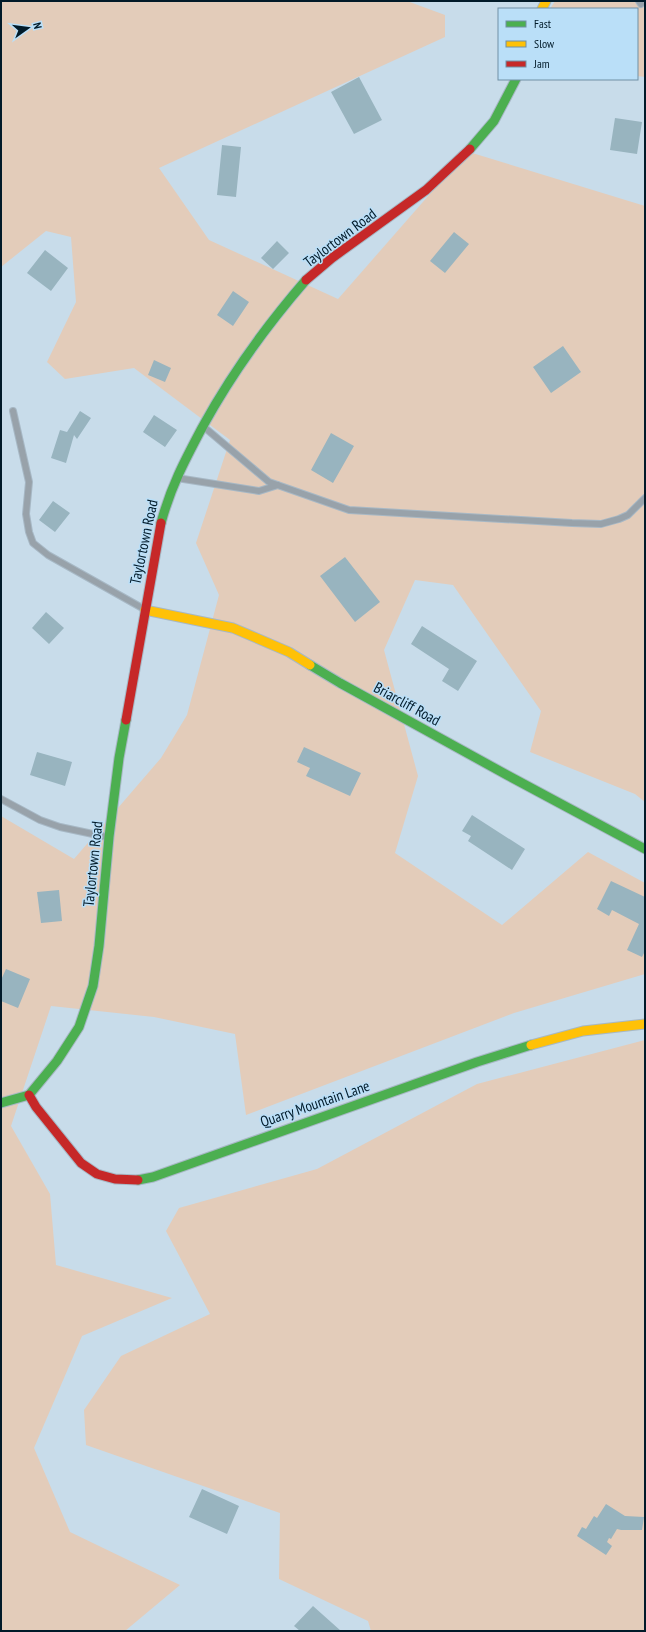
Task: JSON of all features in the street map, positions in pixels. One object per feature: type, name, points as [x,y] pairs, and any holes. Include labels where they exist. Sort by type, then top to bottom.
[{"type":"street","name":"Taylortown Road","points":[[29,1095],[57,1061],[79,1026],[93,986],[99,946],[109,837],[119,758],[158,535],[168,498],[181,466],[203,426],[248,352],[281,309],[309,277],[332,258],[426,190],[463,157],[494,121],[516,80]]},
{"type":"street","name":"Briarcliff Road","points":[[145,610],[233,628],[289,652],[340,683],[645,849]]},
{"type":"street","name":"Quarry Mountain Lane","points":[[29,1095],[36,1107],[80,1164],[88,1169],[115,1180],[134,1181],[153,1177],[477,1062],[545,1040],[583,1031],[645,1024]]},
{"type":"street","points":[[1,1103],[29,1095]]},
{"type":"lane","points":[[13,411],[30,482],[26,514],[29,532],[33,543],[48,555],[145,610]]},
{"type":"lane","points":[[203,426],[269,482],[349,510],[601,524],[628,515],[645,498]]},
{"type":"lane","points":[[176,478],[197,480],[259,491],[278,485]]},
{"type":"lane","points":[[1,799],[40,820],[60,827],[109,837]]},
{"type":"shaded area","points":[[1,1],[407,1],[445,15],[445,37],[159,168],[209,240],[338,299],[443,179],[469,152],[645,206],[645,802],[635,794],[530,752],[541,711],[453,585],[415,580],[384,650],[418,776],[395,853],[502,925],[588,852],[645,883],[645,974],[514,1013],[246,1115],[235,1034],[154,1017],[51,1006],[11,1126],[50,1194],[56,1265],[172,1298],[82,1336],[34,1448],[70,1532],[180,1585],[125,1631],[1,1631],[1,816],[74,859],[161,758],[187,715],[219,595],[196,543],[230,440],[134,368],[65,379],[47,362],[76,302],[71,237],[46,231],[1,267]]},
{"type":"shaded area","points":[[555,1],[645,1],[645,77],[638,76],[638,8],[551,8]]},
{"type":"shaded area","points":[[645,1040],[645,1631],[371,1631],[368,1621],[279,1579],[280,1513],[86,1445],[84,1410],[121,1356],[210,1314],[166,1231],[179,1208],[317,1169],[477,1084]]},
{"type":"building","points":[[359,77],[382,120],[354,134],[331,92]]},
{"type":"building","points":[[615,118],[642,122],[637,154],[610,150]]},
{"type":"building","points":[[222,145],[241,147],[236,197],[217,195]]},
{"type":"building","points":[[454,232],[469,244],[445,273],[430,261]]},
{"type":"building","points":[[277,241],[289,253],[273,269],[261,258]]},
{"type":"building","points":[[45,250],[68,268],[51,291],[27,273]]},
{"type":"building","points":[[233,291],[249,302],[233,326],[217,315]]},
{"type":"building","points":[[563,346],[581,372],[551,393],[533,367]]},
{"type":"building","points":[[154,360],[171,368],[165,382],[148,375]]},
{"type":"building","points":[[80,411],[91,418],[77,439],[74,435],[66,463],[51,458],[60,430],[67,432]]},
{"type":"building","points":[[154,415],[177,430],[165,447],[143,432]]},
{"type":"building","points":[[331,433],[354,446],[333,483],[311,470]]},
{"type":"building","points":[[53,501],[70,513],[55,532],[39,520]]},
{"type":"building","points":[[345,557],[380,602],[355,622],[320,576]]},
{"type":"building","points":[[46,612],[64,628],[49,644],[32,628]]},
{"type":"building","points":[[422,626],[477,661],[458,691],[442,681],[449,669],[411,644]]},
{"type":"building","points":[[304,747],[361,773],[350,796],[306,776],[310,768],[297,762]]},
{"type":"building","points":[[37,752],[72,762],[65,786],[30,775]]},
{"type":"building","points":[[472,815],[525,849],[512,870],[468,841],[471,836],[462,831]]},
{"type":"building","points":[[611,881],[645,897],[645,951],[642,957],[627,950],[639,924],[612,910],[609,916],[597,909]]},
{"type":"building","points":[[59,890],[62,921],[41,923],[37,892]]},
{"type":"building","points":[[6,969],[30,979],[18,1008],[1,1001],[1,980]]},
{"type":"building","points":[[202,1489],[239,1506],[227,1534],[189,1517]]},
{"type":"building","points":[[606,1504],[625,1516],[644,1517],[642,1530],[617,1529],[611,1539],[609,1538],[607,1542],[612,1546],[606,1555],[577,1536],[582,1527],[586,1529],[594,1516],[597,1518]]},
{"type":"building","points":[[313,1606],[341,1631],[300,1631],[294,1626]]},
{"type":"traffic: fast","points":[[470,149],[494,121],[515,80]]},
{"type":"traffic: fast","points":[[161,523],[169,497],[179,473],[214,406],[251,350],[306,280]]},
{"type":"traffic: fast","points":[[310,665],[507,775],[645,849]]},
{"type":"traffic: fast","points":[[1,1103],[29,1095],[57,1061],[79,1027],[93,986],[99,946],[109,837],[119,758],[126,720]]},
{"type":"traffic: fast","points":[[138,1180],[153,1177],[477,1062],[531,1045]]},
{"type":"traffic: slow","points":[[542,8],[546,1]]},
{"type":"traffic: slow","points":[[145,610],[233,628],[289,652],[310,665]]},
{"type":"traffic: slow","points":[[531,1045],[583,1031],[645,1024]]},
{"type":"traffic: jam","points":[[306,280],[332,258],[426,190],[470,149]]},
{"type":"traffic: jam","points":[[126,720],[161,523]]},
{"type":"traffic: jam","points":[[29,1095],[36,1107],[81,1163],[97,1174],[115,1179],[138,1180]]}]
